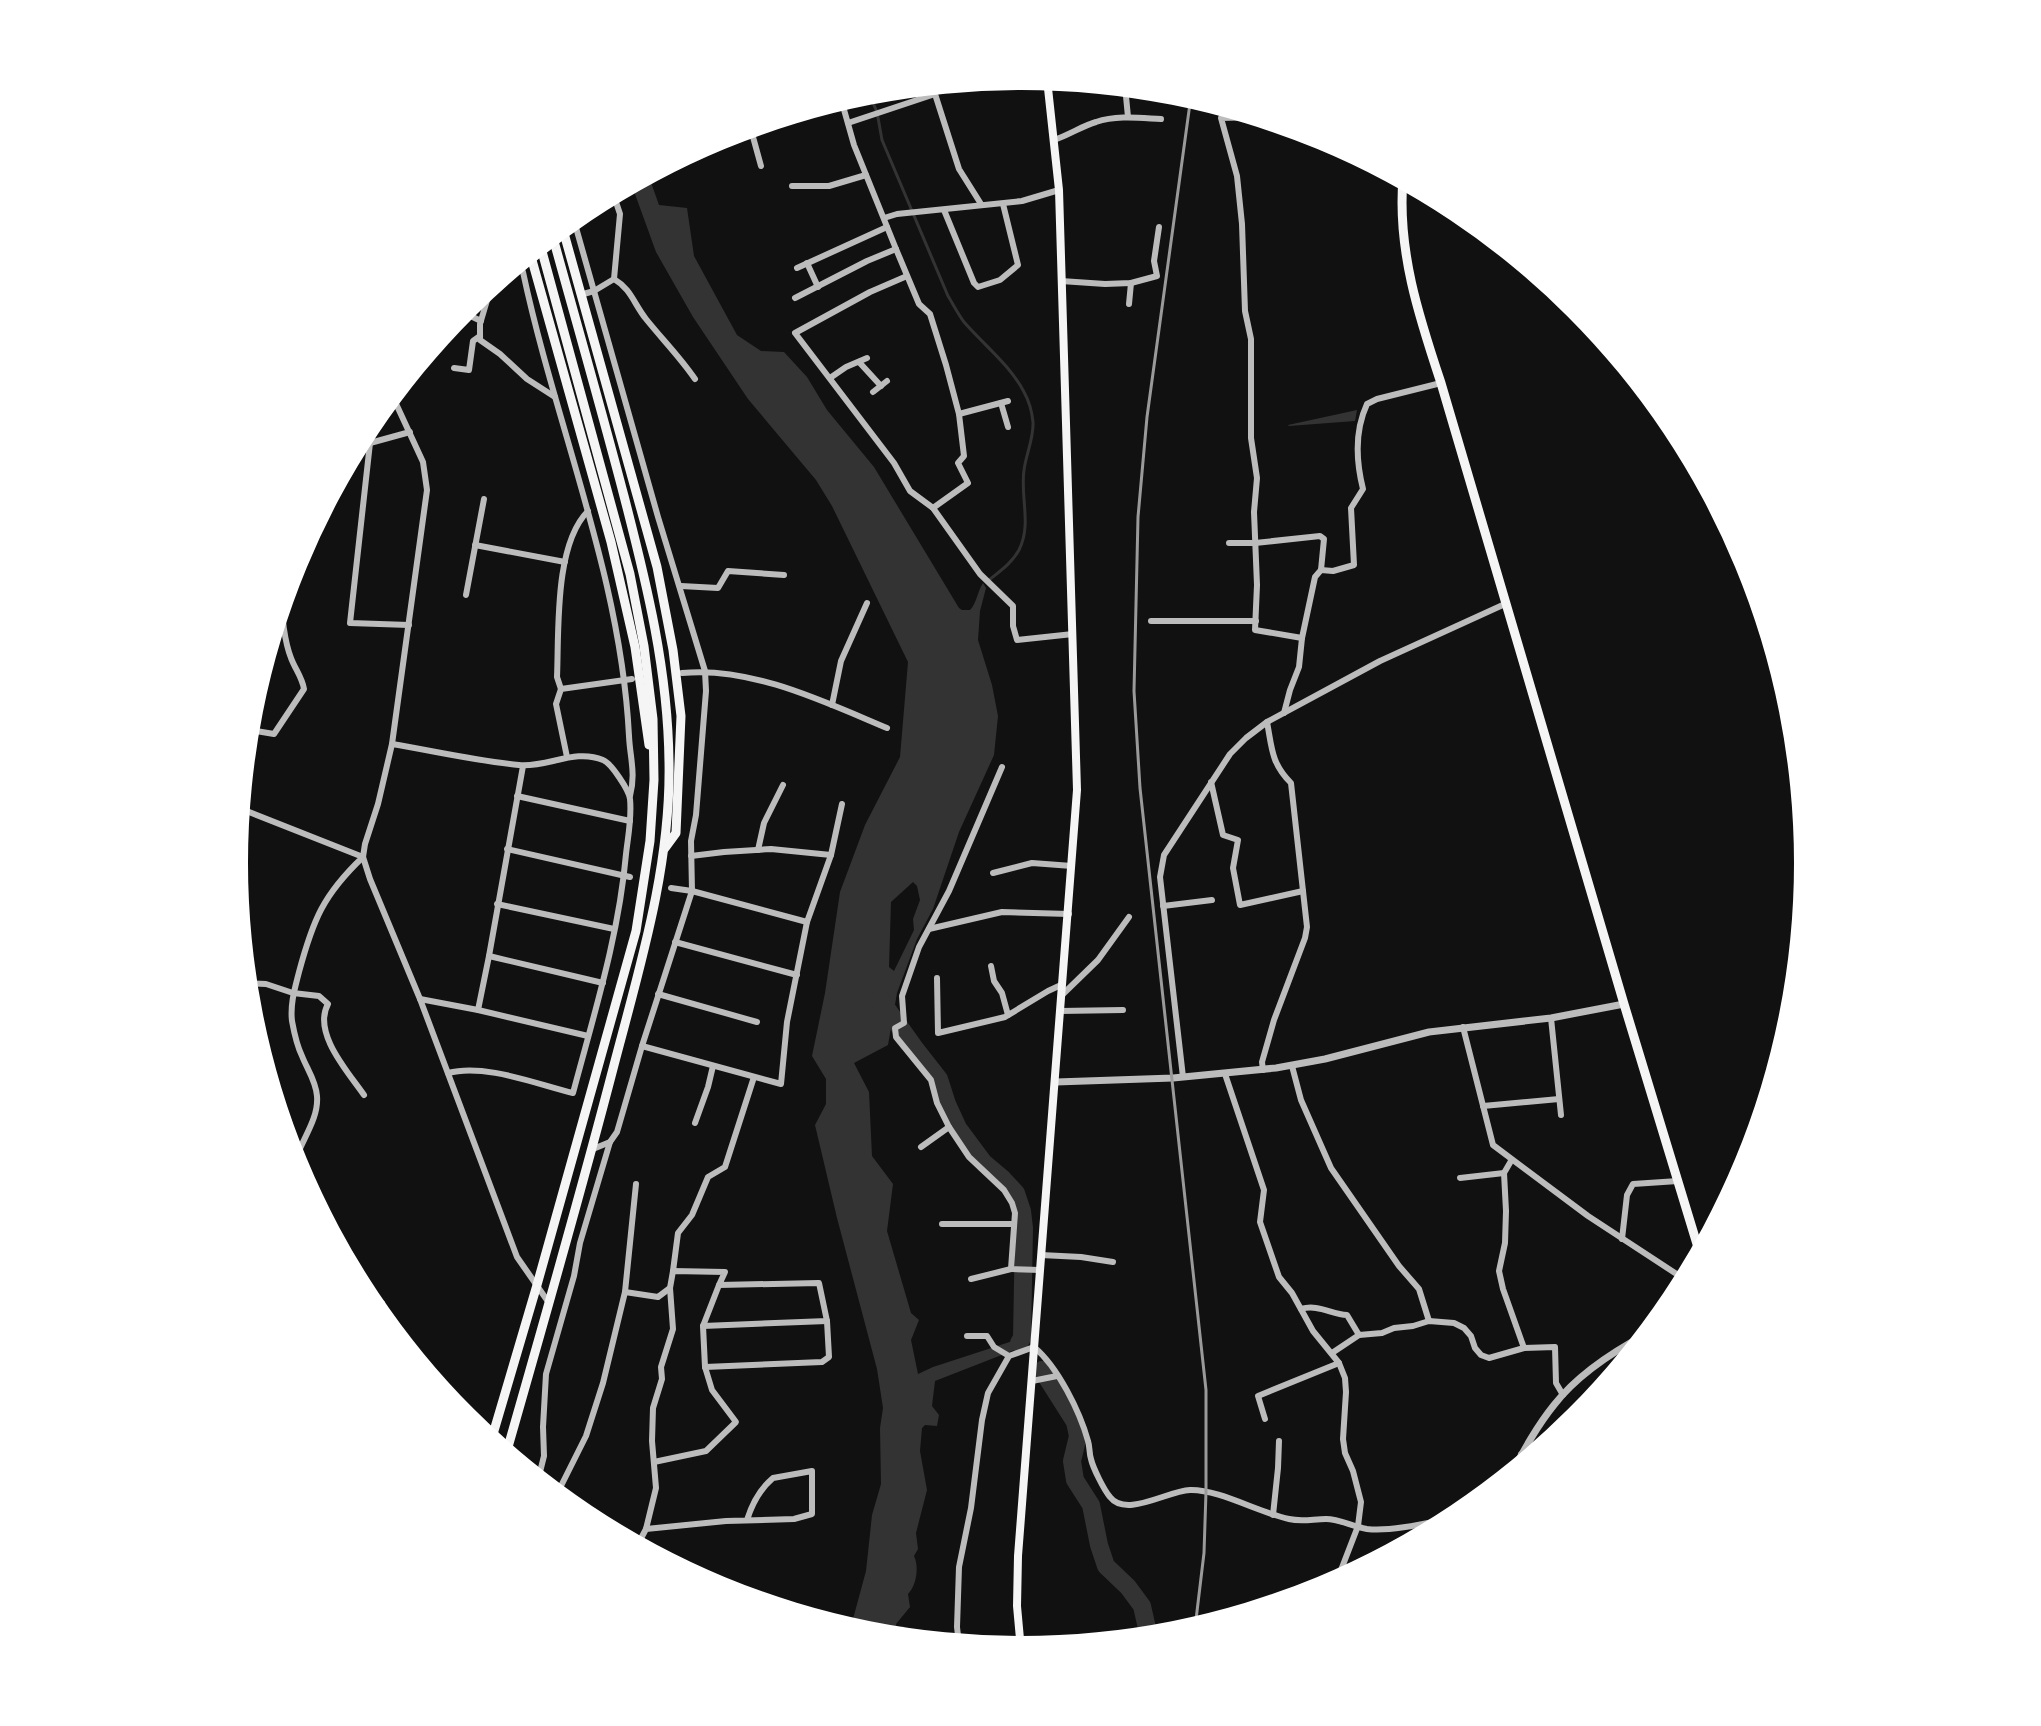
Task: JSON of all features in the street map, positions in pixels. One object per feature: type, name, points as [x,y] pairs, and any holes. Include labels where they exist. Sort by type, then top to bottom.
[{"type":"main road","points":[[1020,1636],[1018,1556],[1035,1381],[1034,1347],[1077,790],[1059,190],[1048,91]]},
{"type":"main road","points":[[1403,192],[1407,262],[1416,305],[1696,1239]]},
{"type":"main road","points":[[565,239],[657,567],[673,650],[681,716],[676,833],[664,848]]},
{"type":"main road","points":[[509,1442],[593,1149],[647,941],[664,848],[669,764],[668,722],[659,643],[644,572],[555,246]]},
{"type":"main road","points":[[495,1429],[636,931],[650,841],[654,780],[653,719],[644,646],[630,574],[543,256]]},
{"type":"main road","points":[[533,264],[611,542],[635,647],[654,780]]},
{"type":"street","points":[[935,95],[959,169],[981,204]]},
{"type":"street","points":[[848,123],[928,96]]},
{"type":"street","points":[[1126,98],[1128,117]]},
{"type":"street","points":[[844,111],[866,175],[907,276],[919,304],[930,314],[959,414],[964,456],[958,463],[968,483],[933,508]]},
{"type":"street","points":[[1054,140],[1094,122],[1128,117],[1161,119]]},
{"type":"street","points":[[1227,118],[1221,118],[1237,176],[1245,311],[1251,339],[1251,438],[1257,478],[1255,630],[1302,638]]},
{"type":"street","points":[[753,138],[761,166]]},
{"type":"street","points":[[792,186],[829,186],[866,175]]},
{"type":"street","points":[[884,218],[1022,201],[1059,190]]},
{"type":"street","points":[[614,279],[620,214],[617,204]]},
{"type":"street","points":[[944,210],[978,287],[1000,280],[1018,265],[1003,204]]},
{"type":"street","points":[[797,268],[887,227]]},
{"type":"street","points":[[1061,281],[1131,283],[1157,276],[1154,261],[1159,227]]},
{"type":"street","points":[[541,1469],[546,1374],[574,1276],[580,1243],[692,891],[691,856],[706,691],[705,671],[577,230]]},
{"type":"street","points":[[795,298],[896,249]]},
{"type":"street","points":[[807,263],[818,287]]},
{"type":"street","points":[[448,1073],[461,1069],[480,1070],[573,1093],[603,983],[627,876],[630,796],[634,781],[628,680],[605,577],[523,272]]},
{"type":"street","points":[[907,276],[870,292],[795,333],[894,463],[910,491],[933,508],[980,574],[1013,606],[1017,640],[1073,634]]},
{"type":"street","points":[[580,295],[614,279]]},
{"type":"street","points":[[614,279],[625,285],[644,316],[695,379]]},
{"type":"street","points":[[1129,304],[1131,283]]},
{"type":"street","points":[[486,305],[480,340],[527,379],[555,397]]},
{"type":"street","points":[[473,317],[481,321]]},
{"type":"street","points":[[454,368],[469,370],[473,341],[480,336]]},
{"type":"street","points":[[830,378],[867,358]]},
{"type":"street","points":[[859,362],[884,383],[873,392]]},
{"type":"street","points":[[1321,570],[1333,571],[1354,565],[1351,508],[1363,489],[1358,436],[1367,404],[1441,383]]},
{"type":"street","points":[[959,414],[1004,402],[1008,427]]},
{"type":"street","points":[[397,406],[423,462],[427,490],[392,744],[363,857],[517,1257],[549,1303]]},
{"type":"street","points":[[373,442],[410,432]]},
{"type":"street","points":[[370,447],[350,623],[409,625]]},
{"type":"street","points":[[466,595],[484,499]]},
{"type":"street","points":[[567,757],[556,704],[561,689],[557,677],[560,587],[570,541],[579,520],[588,511]]},
{"type":"street","points":[[1229,543],[1320,536],[1324,539],[1321,570],[1315,577],[1299,667],[1284,713]]},
{"type":"street","points":[[475,545],[565,562]]},
{"type":"street","points":[[681,586],[718,588],[728,571],[784,575]]},
{"type":"street","points":[[832,705],[841,661],[867,603]]},
{"type":"street","points":[[1183,1077],[1160,877],[1164,855],[1230,754],[1267,722],[1380,661],[1505,604]]},
{"type":"street","points":[[1151,621],[1256,621]]},
{"type":"street","points":[[259,731],[274,734],[304,689],[290,656],[285,627]]},
{"type":"street","points":[[682,673],[705,671],[773,684],[887,728]]},
{"type":"street","points":[[561,689],[628,680]]},
{"type":"street","points":[[1263,1070],[1262,1062],[1274,1020],[1307,927],[1291,783],[1279,771],[1274,760],[1267,722]]},
{"type":"street","points":[[392,744],[523,766],[567,757],[595,757],[608,761],[630,796]]},
{"type":"street","points":[[478,1010],[523,766]]},
{"type":"street","points":[[1002,767],[949,891],[919,947],[902,996],[904,1023],[895,1028],[896,1037],[931,1080],[937,1103],[969,1157],[1004,1190],[1012,1203],[1015,1213],[1014,1269]]},
{"type":"street","points":[[1211,782],[1223,835],[1238,840],[1233,868],[1240,905],[1303,891]]},
{"type":"street","points":[[758,850],[764,823],[783,785]]},
{"type":"street","points":[[517,796],[630,821]]},
{"type":"street","points":[[642,1046],[781,1084],[787,1022],[807,922],[831,855],[842,804]]},
{"type":"street","points":[[249,812],[363,857]]},
{"type":"street","points":[[507,849],[627,876]]},
{"type":"street","points":[[691,856],[771,849],[831,855]]},
{"type":"street","points":[[302,1146],[315,1115],[318,1097],[300,1053],[292,1020],[293,993],[318,911],[342,878],[363,857]]},
{"type":"street","points":[[993,873],[1032,863],[1072,866]]},
{"type":"street","points":[[671,888],[807,922]]},
{"type":"street","points":[[1163,906],[1212,900]]},
{"type":"street","points":[[497,904],[614,929]]},
{"type":"street","points":[[929,929],[1002,912],[1069,914]]},
{"type":"street","points":[[1061,996],[1098,960],[1129,917]]},
{"type":"street","points":[[675,942],[797,975]]},
{"type":"street","points":[[489,956],[603,983]]},
{"type":"street","points":[[991,966],[1008,1015]]},
{"type":"street","points":[[937,978],[938,1033],[1008,1015],[1061,985]]},
{"type":"street","points":[[257,984],[319,996],[328,1004],[323,1021],[333,1051],[364,1095]]},
{"type":"street","points":[[658,994],[757,1022]]},
{"type":"street","points":[[420,999],[588,1036]]},
{"type":"street","points":[[1056,1082],[1263,1070],[1292,1066],[1429,1032],[1551,1018],[1624,1004]]},
{"type":"street","points":[[1060,1011],[1123,1010]]},
{"type":"street","points":[[1551,1018],[1561,1115]]},
{"type":"street","points":[[1463,1027],[1493,1145],[1511,1161],[1675,1273]]},
{"type":"street","points":[[695,1123],[713,1066]]},
{"type":"street","points":[[1292,1066],[1301,1100],[1331,1168],[1399,1266],[1419,1289],[1429,1321]]},
{"type":"street","points":[[1225,1074],[1264,1190],[1260,1222],[1279,1277],[1292,1293],[1313,1331],[1339,1363],[1345,1378],[1343,1439],[1361,1502],[1358,1526],[1343,1565]]},
{"type":"street","points":[[642,1536],[656,1488],[653,1408],[673,1329],[670,1288],[678,1233],[692,1215],[708,1177],[725,1167],[754,1077]]},
{"type":"street","points":[[1483,1106],[1559,1099]]},
{"type":"street","points":[[921,1147],[949,1127]]},
{"type":"street","points":[[593,1149],[610,1142]]},
{"type":"street","points":[[1511,1161],[1504,1173],[1505,1243],[1499,1271],[1524,1348]]},
{"type":"street","points":[[1460,1178],[1504,1173]]},
{"type":"street","points":[[1622,1239],[1627,1195],[1633,1184],[1678,1181]]},
{"type":"street","points":[[562,1485],[586,1436],[603,1383],[625,1292],[636,1184]]},
{"type":"street","points":[[942,1224],[1014,1224]]},
{"type":"street","points":[[1041,1255],[1113,1262]]},
{"type":"street","points":[[971,1279],[1014,1269],[1040,1270]]},
{"type":"street","points":[[654,1462],[706,1451],[736,1422],[712,1390],[705,1367],[703,1326],[725,1272],[673,1271]]},
{"type":"street","points":[[705,1367],[822,1362],[829,1357],[827,1321],[819,1283],[719,1285]]},
{"type":"street","points":[[625,1292],[658,1297],[670,1288]]},
{"type":"street","points":[[1301,1309],[1321,1308],[1347,1315],[1359,1335]]},
{"type":"street","points":[[703,1326],[827,1321]]},
{"type":"street","points":[[1332,1353],[1359,1335],[1382,1333],[1429,1321],[1454,1323],[1464,1328],[1475,1348],[1489,1358],[1524,1348],[1555,1347],[1556,1383],[1563,1395]]},
{"type":"street","points":[[967,1336],[987,1336],[994,1347],[1008,1355]]},
{"type":"street","points":[[1525,1448],[1553,1405],[1610,1354],[1624,1346]]},
{"type":"street","points":[[958,1633],[959,1567],[988,1393],[1008,1355],[1034,1347],[1057,1376],[1081,1418],[1090,1446],[1090,1457],[1109,1497],[1118,1504],[1133,1506],[1190,1490],[1206,1492],[1292,1520],[1328,1519],[1366,1529],[1422,1523]]},
{"type":"street","points":[[1265,1419],[1258,1396],[1339,1363]]},
{"type":"street","points":[[1035,1381],[1057,1376]]},
{"type":"street","points":[[1273,1515],[1279,1441]]},
{"type":"street","points":[[646,1529],[794,1519],[812,1514],[812,1471],[773,1478],[751,1506],[747,1520]]},
{"type":"shaded area","points":[[652,185],[659,205],[687,208],[694,256],[737,335],[761,351],[784,352],[807,377],[827,410],[874,467],[959,608],[970,610],[983,583],[986,588],[980,611],[978,640],[998,716],[994,755],[959,832],[933,909],[917,939],[897,993],[888,1045],[854,1063],[869,1092],[872,1156],[893,1184],[887,1231],[911,1313],[919,1320],[911,1340],[918,1374],[1022,1338],[1017,1349],[935,1381],[932,1406],[939,1415],[937,1426],[925,1425],[922,1428],[920,1451],[927,1490],[916,1533],[916,1575],[908,1594],[910,1607],[896,1625],[853,1617],[866,1571],[872,1515],[881,1484],[880,1428],[883,1408],[877,1369],[815,1125],[826,1104],[826,1079],[812,1056],[840,892],[865,825],[900,757],[908,662],[832,506],[816,480],[748,399],[693,317],[656,252],[635,194]],"holes":[[[913,882],[920,900],[913,919],[914,930],[894,971],[889,967],[891,902]]]},
{"type":"shaded area","points":[[1357,410],[1355,421],[1288,425]]},
{"type":"waterway","points":[[874,104],[882,140],[948,296],[964,322],[1012,373],[1031,410],[1033,428],[1023,480],[1023,540],[1013,559],[989,580]]},
{"type":"waterway","points":[[880,999],[939,1079],[958,1128],[984,1163],[1016,1193],[1024,1228],[1022,1338],[1019,1343]]},
{"type":"waterway","points":[[1042,1370],[1075,1422],[1078,1436],[1072,1461],[1075,1480],[1091,1505],[1106,1566],[1142,1606],[1146,1625]]},
{"type":"railway","points":[[1189,109],[1147,417],[1138,517],[1134,691],[1140,788],[1206,1390],[1204,1553],[1197,1615]]}]
